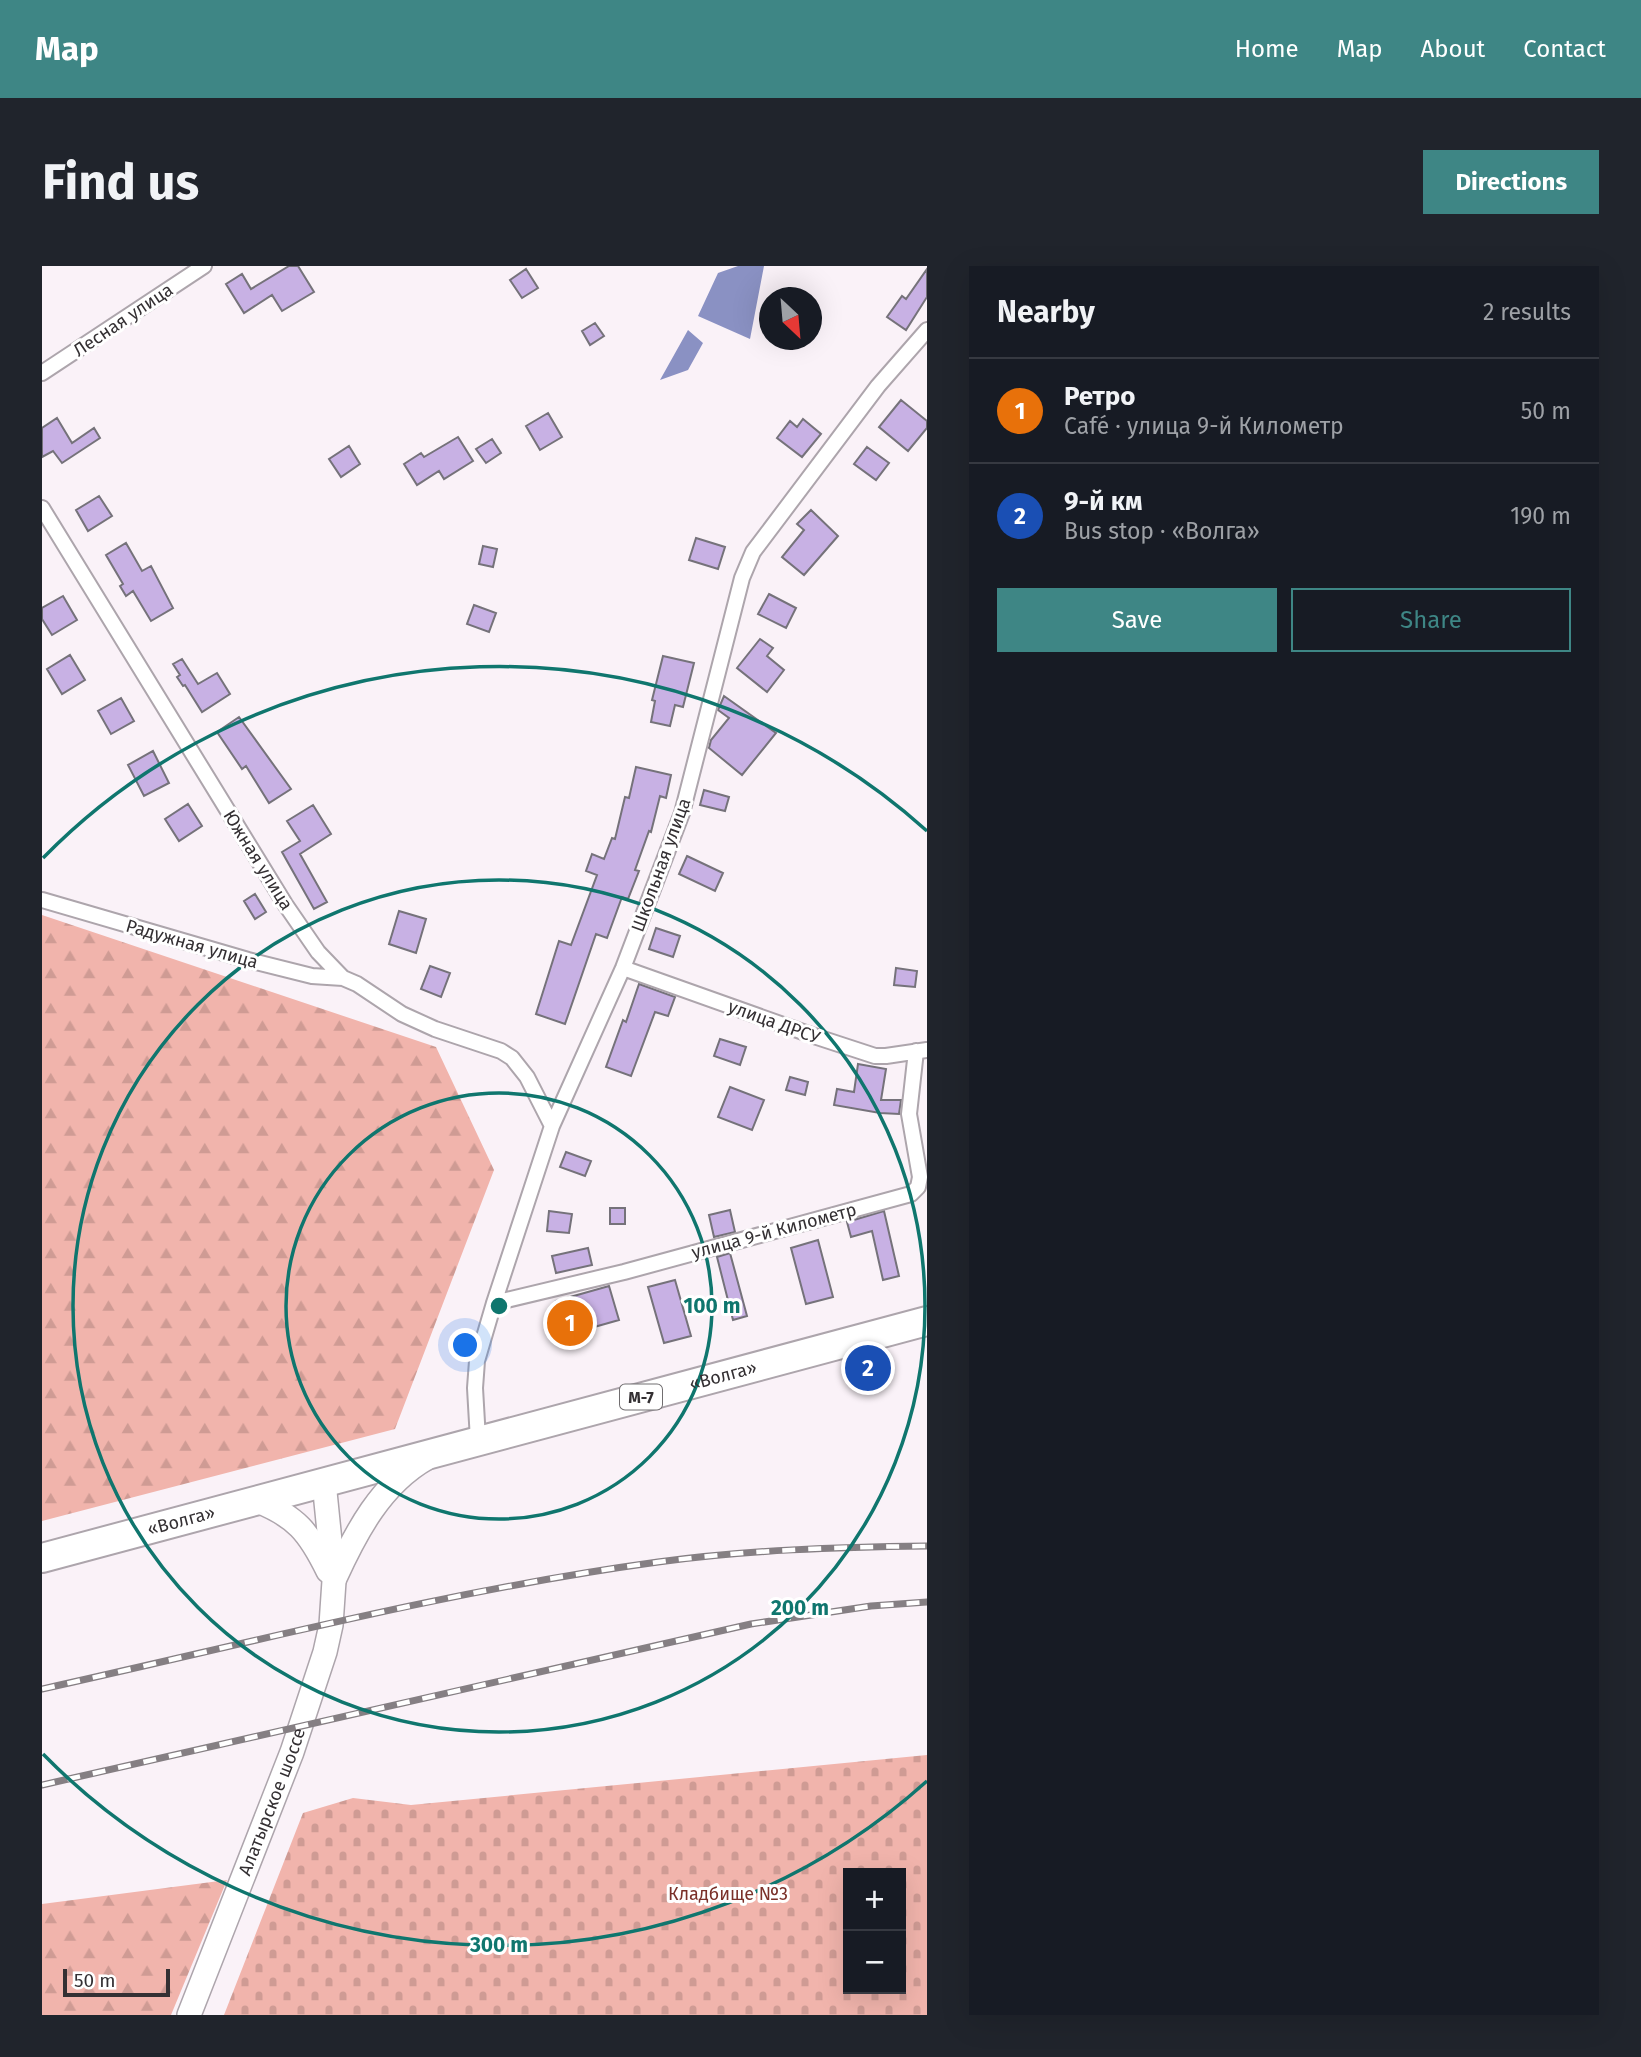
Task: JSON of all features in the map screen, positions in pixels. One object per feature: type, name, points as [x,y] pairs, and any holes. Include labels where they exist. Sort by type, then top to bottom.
[{"type":"highway","name":"«Волга»","points":[[478,1440],[927,1321]]},
{"type":"highway","name":"М-7","points":[[441,1450],[478,1440]]},
{"type":"highway","name":"«Волга»","points":[[42,1558],[441,1450]]},
{"type":"main road","points":[[334,1581],[351,1545],[378,1500],[405,1474],[441,1450]]},
{"type":"main road","points":[[324,1482],[334,1581]]},
{"type":"main road","points":[[256,1500],[283,1512],[295,1521],[309,1538],[334,1581]]},
{"type":"main road","name":"Алатырское шоссе","points":[[189,2015],[309,1704],[331,1625],[334,1581]]},
{"type":"street","name":"Лесная улица","points":[[42,373],[204,266]]},
{"type":"street","name":"Школьная улица","points":[[478,1440],[475,1388],[477,1361],[552,1126],[623,968],[682,813],[742,578],[752,552],[878,386],[927,330]]},
{"type":"street","name":"Южная улица","points":[[42,508],[285,904],[318,952],[343,978],[357,984],[402,1014],[512,1058],[521,1068],[552,1126]]},
{"type":"street","name":"Радужная улица","points":[[42,900],[248,960],[312,976],[343,978]]},
{"type":"street","name":"улица ДРСУ","points":[[623,968],[875,1056],[921,1050]]},
{"type":"street","name":"улица 9-й Километр","points":[[495,1303],[624,1272],[911,1194],[918,1187],[920,1177],[909,1114],[921,1050]]},
{"type":"green space","points":[[42,915],[436,1047],[494,1170],[395,1429],[42,1521]]},
{"type":"green space","name":"Кладбище №3","points":[[927,1755],[927,2015],[224,2015],[303,1813],[353,1798],[411,1805]]},
{"type":"green space","points":[[227,1880],[171,2015],[42,2015],[42,1904]]},
{"type":"water","points":[[738,266],[764,266],[750,339],[698,316],[718,273]]},
{"type":"water","points":[[688,330],[703,343],[688,370],[660,380]]},
{"type":"building","points":[[289,266],[298,266],[314,292],[282,311],[272,295],[244,313],[226,284],[242,274],[251,289]]},
{"type":"building","points":[[526,269],[538,288],[522,298],[510,280]]},
{"type":"building","points":[[927,269],[927,297],[906,330],[887,317],[902,296],[906,299]]},
{"type":"building","points":[[595,323],[604,336],[590,345],[582,331]]},
{"type":"building","points":[[901,400],[927,421],[927,428],[908,451],[879,427]]},
{"type":"building","points":[[548,413],[562,437],[540,450],[526,426]]},
{"type":"building","points":[[57,418],[72,443],[94,428],[100,438],[62,463],[53,451],[42,457],[42,428]]},
{"type":"building","points":[[803,419],[821,434],[802,457],[777,438],[790,421],[797,427]]},
{"type":"building","points":[[458,437],[473,461],[444,479],[439,471],[417,485],[404,464],[421,453],[424,457]]},
{"type":"building","points":[[492,439],[501,453],[486,463],[476,449]]},
{"type":"building","points":[[349,446],[360,464],[341,477],[329,459]]},
{"type":"building","points":[[867,447],[889,463],[876,480],[854,464]]},
{"type":"building","points":[[99,496],[112,516],[88,531],[76,510]]},
{"type":"building","points":[[811,510],[838,536],[804,575],[782,557],[804,530],[797,524]]},
{"type":"building","points":[[696,538],[725,547],[718,569],[689,560]]},
{"type":"building","points":[[126,543],[142,571],[151,566],[173,608],[151,621],[133,591],[126,596],[120,586],[123,584],[106,555]]},
{"type":"building","points":[[483,546],[497,549],[493,567],[479,564]]},
{"type":"building","points":[[769,594],[796,608],[786,628],[758,614]]},
{"type":"building","points":[[63,596],[77,620],[52,635],[42,619],[42,608]]},
{"type":"building","points":[[474,605],[496,613],[489,632],[467,624]]},
{"type":"building","points":[[760,639],[773,648],[767,656],[784,670],[767,692],[737,668]]},
{"type":"building","points":[[70,655],[85,680],[62,694],[47,669]]},
{"type":"building","points":[[663,656],[694,663],[683,707],[675,705],[670,726],[651,722],[655,701],[652,700]]},
{"type":"building","points":[[182,659],[198,684],[217,673],[230,694],[202,712],[177,677],[180,675],[173,664]]},
{"type":"building","points":[[724,696],[776,733],[742,775],[709,748],[711,740],[729,718],[718,710]]},
{"type":"building","points":[[121,698],[134,721],[111,734],[98,711]]},
{"type":"building","points":[[239,717],[291,789],[269,803],[246,766],[242,769],[217,732]]},
{"type":"building","points":[[153,751],[169,783],[144,796],[128,765]]},
{"type":"building","points":[[636,767],[671,775],[666,798],[660,796],[651,832],[649,831],[635,870],[639,871],[628,899],[622,897],[607,938],[596,934],[565,1024],[536,1014],[559,941],[571,945],[597,875],[586,871],[592,854],[604,859],[612,838],[615,839],[625,797],[629,798]]},
{"type":"building","points":[[704,790],[729,797],[725,811],[700,805]]},
{"type":"building","points":[[188,804],[202,826],[179,841],[165,819]]},
{"type":"building","points":[[313,805],[331,834],[300,854],[327,902],[314,909],[282,852],[300,841],[287,821]]},
{"type":"building","points":[[687,856],[723,873],[715,891],[679,874]]},
{"type":"building","points":[[255,894],[266,912],[255,919],[244,901]]},
{"type":"building","points":[[399,911],[426,919],[416,953],[389,944]]},
{"type":"building","points":[[656,928],[680,936],[673,957],[649,949]]},
{"type":"building","points":[[430,966],[450,973],[441,997],[421,989]]},
{"type":"building","points":[[896,968],[917,971],[915,987],[894,985]]},
{"type":"building","points":[[639,984],[675,997],[668,1016],[655,1012],[631,1076],[606,1067]]},
{"type":"building","points":[[720,1039],[746,1047],[740,1065],[714,1056]]},
{"type":"building","points":[[858,1064],[886,1069],[881,1100],[901,1100],[899,1114],[834,1105],[837,1089],[854,1092]]},
{"type":"building","points":[[790,1077],[808,1082],[805,1095],[786,1090]]},
{"type":"building","points":[[730,1087],[764,1100],[752,1130],[718,1117]]},
{"type":"building","points":[[566,1152],[591,1161],[585,1176],[560,1167]]},
{"type":"building","points":[[610,1208],[625,1208],[625,1224],[610,1224]]},
{"type":"building","points":[[730,1210],[735,1232],[714,1237],[709,1215]]},
{"type":"building","points":[[549,1211],[572,1214],[569,1233],[547,1231]]},
{"type":"building","points":[[884,1211],[899,1276],[883,1280],[872,1231],[851,1237],[847,1222]]},
{"type":"building","points":[[818,1240],[833,1297],[806,1304],[791,1248]]},
{"type":"building","points":[[588,1248],[592,1265],[556,1273],[552,1256]]},
{"type":"building","points":[[730,1253],[747,1316],[733,1320],[717,1257]]},
{"type":"building","points":[[675,1280],[691,1336],[664,1343],[648,1287]]},
{"type":"building","points":[[609,1286],[619,1320],[566,1335],[556,1301]]},
{"type":"railway","points":[[42,1689],[349,1619],[580,1574],[658,1562],[758,1552],[927,1546]]},
{"type":"railway","points":[[42,1785],[751,1624],[871,1606],[927,1602]]},
{"type":"place","name":"Ретро","points":[[570,1323]]},
{"type":"place","name":"9-й км","points":[[868,1368]]}]
